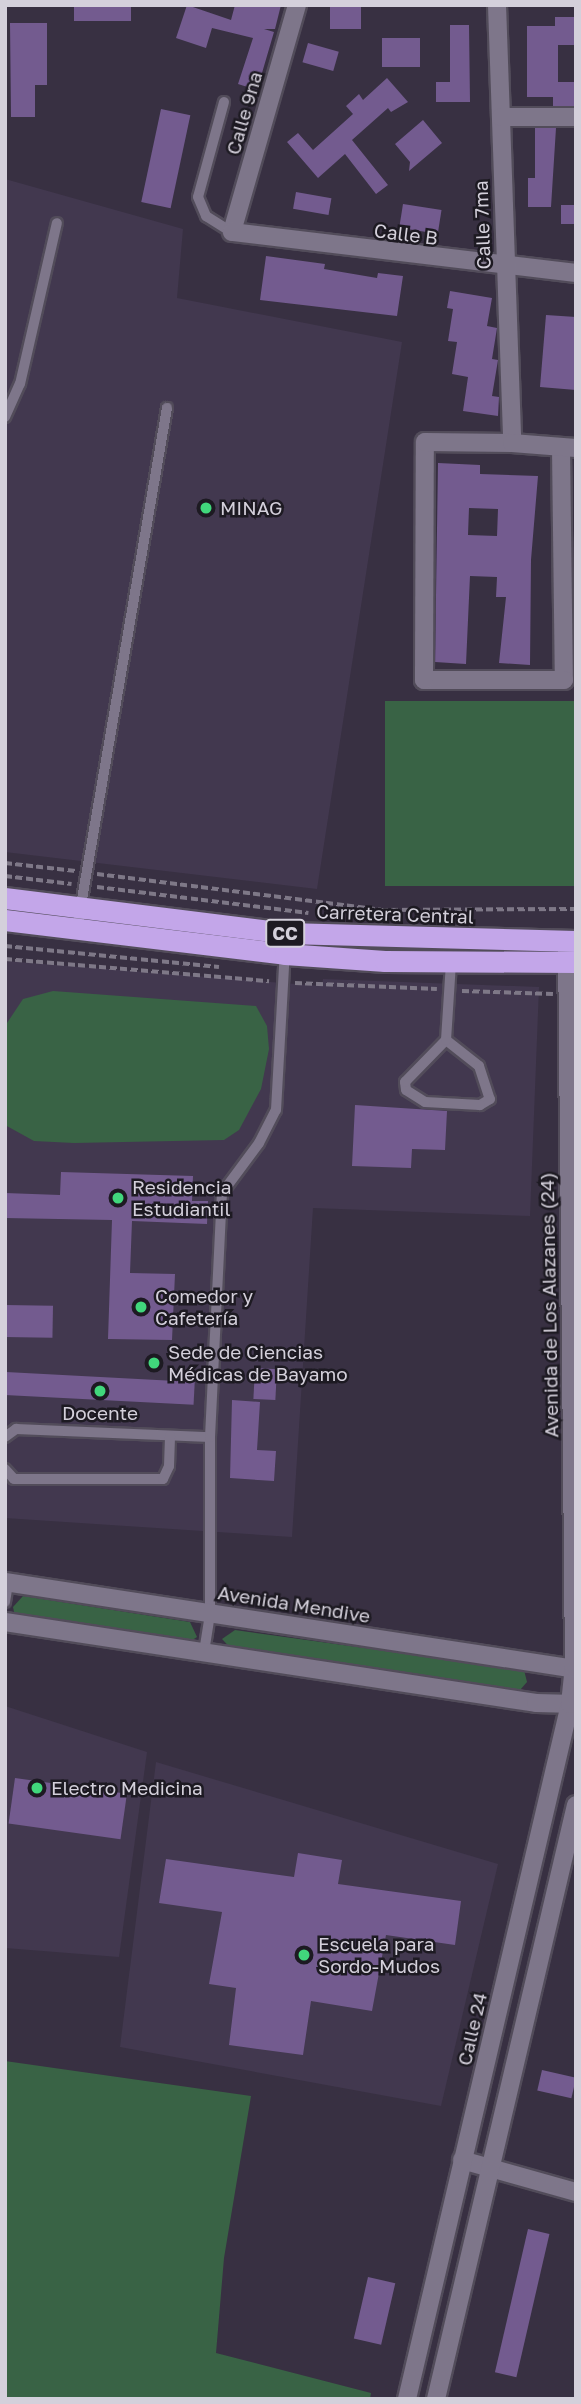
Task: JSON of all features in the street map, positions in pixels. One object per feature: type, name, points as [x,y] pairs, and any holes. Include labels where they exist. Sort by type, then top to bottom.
[{"type":"highway","name":"Carretera Central","points":[[5,898],[78,906],[286,943],[571,951]]},
{"type":"highway","name":"Carretera Central","points":[[5,920],[286,943],[451,961],[571,951]]},
{"type":"street","name":"Calle 9na","points":[[232,232],[296,5]]},
{"type":"street","name":"Calle 7ma","points":[[496,5],[512,443]]},
{"type":"street","points":[[500,117],[576,117]]},
{"type":"street","name":"Calle B","points":[[232,232],[504,267],[576,273]]},
{"type":"street","points":[[425,442],[512,443],[568,448],[570,680],[424,680],[425,442]]},
{"type":"street","name":"Avenida de Los Alazanes (24)","points":[[571,951],[575,1669]]},
{"type":"street","name":"Avenida Mendive","points":[[7,1582],[575,1669]]},
{"type":"street","points":[[5,1622],[536,1703],[573,1704]]},
{"type":"street","name":"Calle 24","points":[[407,2399],[573,1704],[575,1669]]},
{"type":"street","points":[[436,2399],[576,1805]]},
{"type":"street","points":[[463,2160],[576,2192]]},
{"type":"lane","points":[[224,102],[198,197],[206,216],[232,232]]},
{"type":"lane","points":[[5,417],[20,384],[57,223]]},
{"type":"lane","points":[[77,928],[78,906],[167,408]]},
{"type":"lane","points":[[204,1652],[210,1613],[210,1437],[222,1193],[259,1143],[276,1110],[286,943]]},
{"type":"lane","points":[[446,1040],[479,1066],[490,1099],[480,1105],[425,1102],[406,1090],[405,1082],[446,1040],[451,961]]},
{"type":"lane","points":[[5,1437],[16,1429],[210,1437]]},
{"type":"lane","points":[[5,1469],[14,1479],[163,1479],[169,1465],[170,1436]]},
{"type":"lane","points":[[5,1602],[7,1582]]},
{"type":"path","points":[[5,863],[381,910],[576,909]]},
{"type":"path","points":[[5,876],[317,914]]},
{"type":"shaded area","name":"MINAG","points":[[5,179],[183,229],[177,298],[402,342],[317,889],[5,852]]},
{"type":"shaded area","name":"Sede de Ciencias Médicas de Bayamo","points":[[5,961],[322,986],[323,979],[539,987],[530,1216],[313,1208],[292,1537],[5,1518]]},
{"type":"shaded area","name":"Electro Medicina","points":[[5,1706],[147,1752],[119,1957],[5,1948]]},
{"type":"shaded area","name":"Escuela para Sordo-Mudos","points":[[156,1762],[498,1864],[441,2106],[120,2047]]},
{"type":"green space","points":[[385,701],[576,701],[576,886],[385,886]]},
{"type":"green space","points":[[53,991],[256,1006],[267,1026],[269,1049],[261,1089],[239,1130],[224,1140],[74,1143],[34,1141],[5,1125],[7,1023],[23,999]]},
{"type":"green space","points":[[23,1596],[190,1622],[197,1637],[186,1644],[16,1621],[13,1607]]},
{"type":"green space","points":[[235,1630],[524,1670],[527,1682],[520,1690],[236,1654],[222,1639]]},
{"type":"green space","points":[[5,2061],[251,2096],[224,2258],[216,2353],[371,2393],[370,2399],[5,2399]]},
{"type":"building","points":[[74,5],[131,5],[131,21],[74,21]]},
{"type":"building","points":[[187,5],[231,20],[235,5],[281,5],[275,29],[264,29],[274,32],[257,90],[238,84],[253,38],[212,28],[206,48],[176,38]]},
{"type":"building","points":[[330,5],[361,5],[361,29],[330,29]]},
{"type":"building","points":[[555,17],[576,17],[576,45],[558,45],[558,82],[576,82],[576,106],[553,106],[553,97],[527,97],[527,26],[555,26]]},
{"type":"building","points":[[10,23],[47,23],[47,85],[35,85],[35,117],[11,117]]},
{"type":"building","points":[[450,25],[469,25],[470,102],[436,102],[436,82],[450,82]]},
{"type":"building","points":[[382,38],[420,38],[420,67],[382,67]]},
{"type":"building","points":[[308,43],[339,52],[333,71],[302,62]]},
{"type":"building","points":[[387,78],[408,102],[391,112],[388,108],[352,140],[388,185],[376,194],[345,154],[318,178],[287,142],[298,133],[313,150],[353,114],[346,106],[359,94],[363,100]]},
{"type":"building","points":[[161,109],[190,115],[171,208],[141,202]]},
{"type":"building","points":[[423,120],[442,143],[409,171],[410,162],[395,144]]},
{"type":"building","points":[[535,128],[556,128],[551,207],[528,207],[528,178],[535,178]]},
{"type":"building","points":[[296,192],[331,198],[329,215],[293,209]]},
{"type":"building","points":[[403,204],[442,210],[438,234],[399,228]]},
{"type":"building","points":[[561,205],[576,205],[576,224],[561,224]]},
{"type":"building","points":[[266,256],[325,264],[324,269],[377,278],[378,273],[403,276],[397,316],[260,300]]},
{"type":"building","points":[[450,291],[492,298],[487,326],[497,328],[492,359],[498,360],[492,396],[499,397],[498,416],[463,411],[468,377],[452,374],[457,342],[448,341],[453,309],[447,308]]},
{"type":"building","points":[[546,315],[576,317],[576,390],[540,387]]},
{"type":"building","points":[[438,463],[480,465],[480,474],[538,476],[531,560],[530,665],[499,663],[506,597],[496,597],[497,577],[470,576],[466,664],[435,662]],"holes":[[[469,508],[498,509],[497,536],[468,535]]]},
{"type":"building","points":[[355,1105],[447,1111],[445,1150],[412,1149],[411,1168],[352,1166]]},
{"type":"building","points":[[61,1172],[193,1176],[192,1201],[208,1201],[207,1224],[132,1221],[130,1273],[175,1274],[172,1340],[108,1339],[112,1220],[5,1218],[5,1193],[60,1195]]},
{"type":"building","points":[[5,1305],[53,1306],[52,1338],[5,1337]]},
{"type":"building","points":[[255,1368],[277,1369],[275,1400],[253,1399]]},
{"type":"building","name":"Docente","points":[[6,1372],[195,1382],[194,1405],[5,1395]]},
{"type":"building","points":[[232,1400],[260,1402],[257,1450],[276,1451],[274,1481],[230,1478]]},
{"type":"building","points":[[15,1778],[127,1794],[120,1839],[9,1824]]},
{"type":"building","name":"Escuela para Sordo-Mudos","points":[[298,1853],[342,1860],[338,1884],[461,1901],[455,1945],[386,1935],[372,2011],[311,2001],[303,2055],[229,2045],[236,1988],[209,1984],[222,1912],[159,1903],[166,1859],[294,1877]]},
{"type":"building","points":[[542,2070],[576,2078],[571,2098],[537,2090]]},
{"type":"building","points":[[528,2229],[549,2234],[516,2377],[495,2372]]},
{"type":"building","points":[[368,2277],[395,2283],[381,2345],[354,2338]]},
{"type":"place","name":"MINAG","points":[[206,508]]},
{"type":"place","name":"Residencia Estudiantil","points":[[118,1198]]},
{"type":"place","name":"Comedor y Cafetería","points":[[141,1307]]},
{"type":"place","name":"Sede de Ciencias Médicas de Bayamo","points":[[154,1363]]},
{"type":"place","name":"Docente","points":[[100,1391]]},
{"type":"place","name":"Electro Medicina","points":[[37,1788]]},
{"type":"place","name":"Escuela para Sordo-Mudos","points":[[304,1955]]}]
